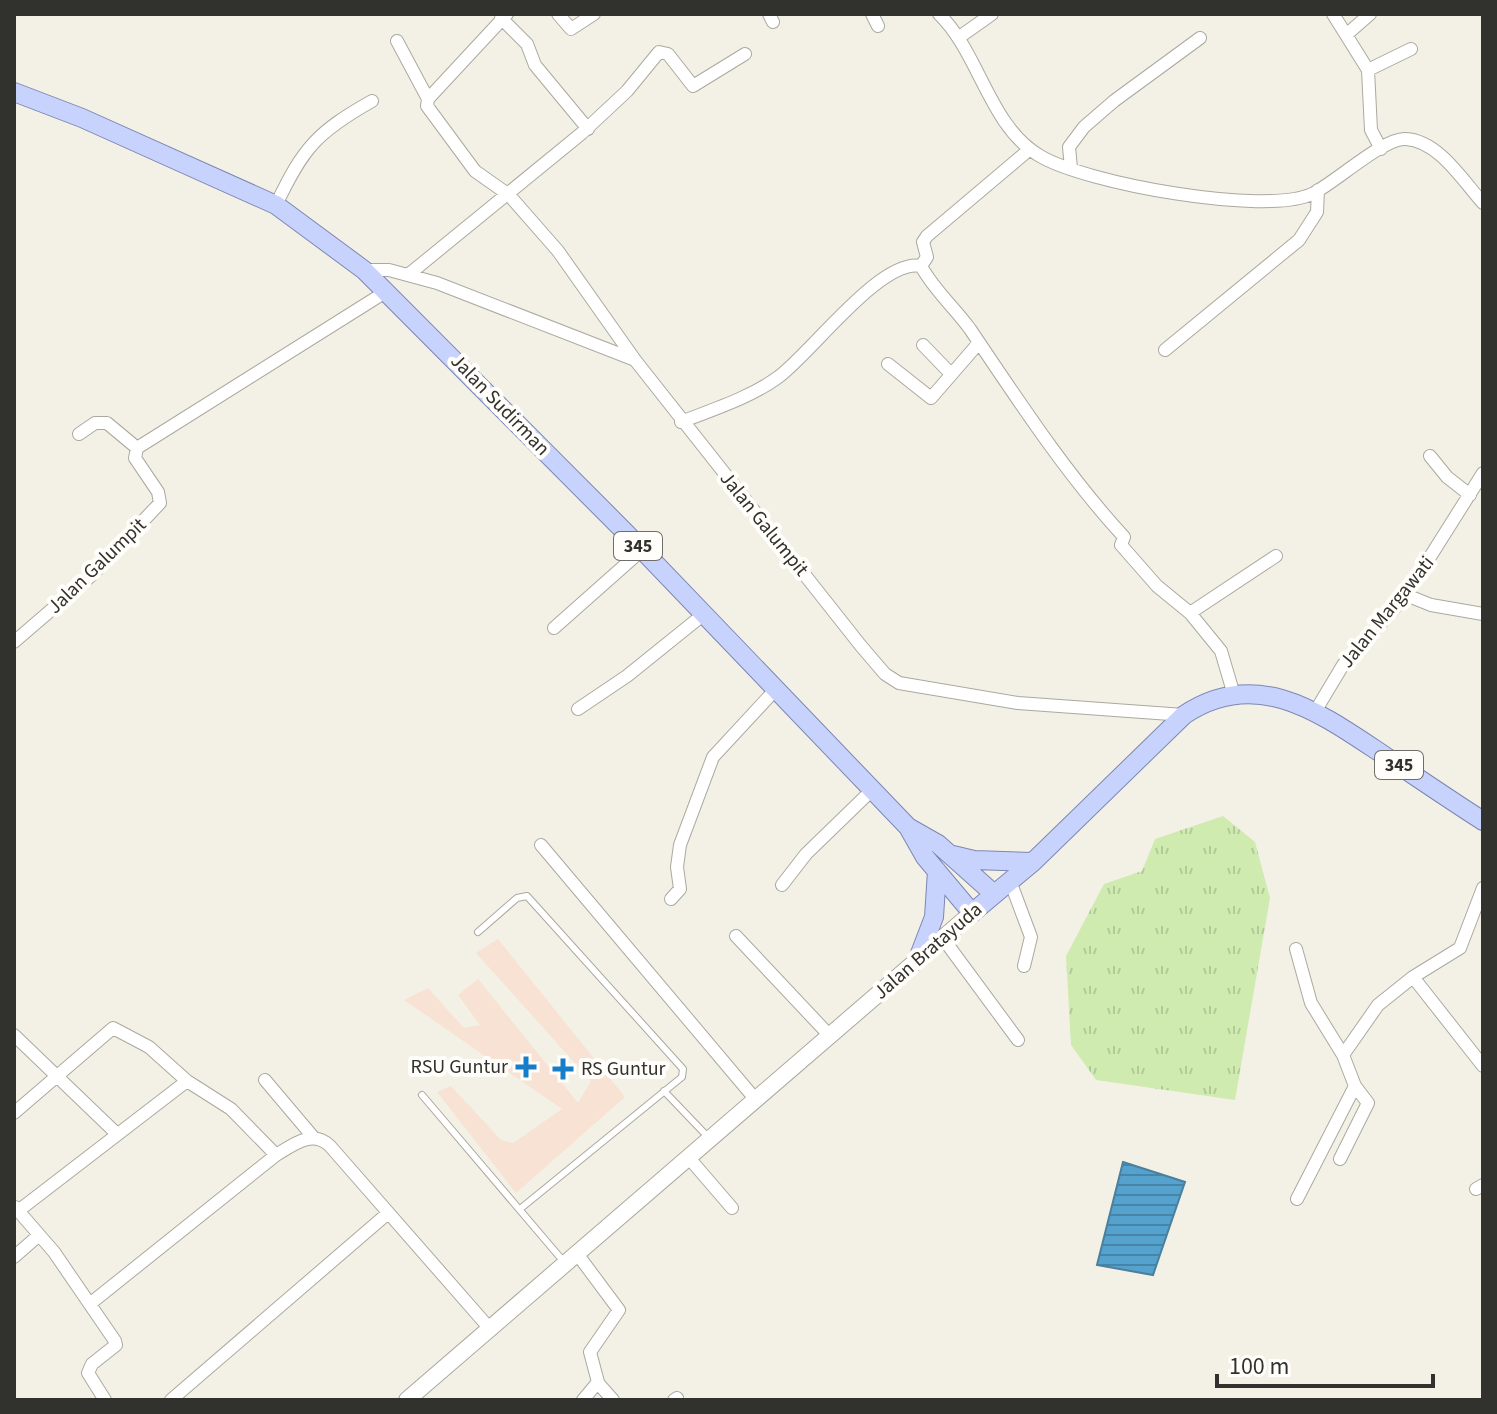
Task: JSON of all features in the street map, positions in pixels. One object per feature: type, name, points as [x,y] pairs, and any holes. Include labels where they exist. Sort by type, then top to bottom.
[{"type":"main road","name":"Jalan Sudirman","points":[[14,92],[82,118],[276,205],[364,270],[642,550],[908,827]]},
{"type":"main road","name":"Jalan Bratayuda","points":[[972,913],[1033,862],[1184,715],[1209,701],[1234,695],[1263,695],[1316,710],[1483,821]]},
{"type":"main road","name":"345","points":[[908,827],[925,834],[994,894]]},
{"type":"main road","name":"345","points":[[908,827],[937,871],[972,913]]},
{"type":"main road","name":"345","points":[[950,855],[974,860],[1033,862]]},
{"type":"main road","points":[[919,956],[934,917],[937,871]]},
{"type":"street","points":[[558,14],[571,29],[594,14]]},
{"type":"street","points":[[939,14],[964,34],[999,111],[1030,149],[1051,162],[1070,161],[1169,191],[1241,202],[1300,197],[1318,190],[1376,139],[1407,139],[1432,149],[1483,203]]},
{"type":"street","points":[[964,34],[992,14]]},
{"type":"street","points":[[1333,14],[1368,70],[1376,139]]},
{"type":"street","points":[[1346,35],[1370,14]]},
{"type":"street","points":[[428,99],[448,81],[504,16],[527,44],[535,65],[588,129]]},
{"type":"street","points":[[1070,161],[1069,147],[1084,127],[1200,38]]},
{"type":"street","name":"Jalan Galumpit","points":[[397,41],[428,99],[427,106],[475,171],[509,195],[558,251],[681,422],[891,679],[965,697],[1184,715]]},
{"type":"street","points":[[1368,70],[1411,49]]},
{"type":"street","points":[[408,275],[588,129],[627,91],[659,52],[668,54],[693,86],[745,54]]},
{"type":"street","points":[[276,205],[297,162],[323,131],[372,101]]},
{"type":"street","points":[[921,266],[927,257],[923,243],[927,236],[1030,149]]},
{"type":"street","points":[[1165,350],[1299,240],[1317,212],[1318,190]]},
{"type":"street","points":[[921,266],[1098,509],[1124,537],[1121,545],[1157,586],[1190,613],[1221,651],[1234,695]]},
{"type":"street","points":[[681,422],[731,403],[778,377],[838,316],[875,286],[902,267],[921,266]]},
{"type":"street","points":[[364,270],[408,275],[635,360]]},
{"type":"street","points":[[79,434],[95,423],[107,423],[137,448],[387,291]]},
{"type":"street","points":[[923,345],[951,374]]},
{"type":"street","points":[[888,364],[931,398],[977,345]]},
{"type":"street","name":"Jalan Galumpit","points":[[15,639],[93,574],[160,503],[158,492],[135,458],[137,448]]},
{"type":"street","points":[[1430,456],[1447,477],[1470,495]]},
{"type":"street","name":"Jalan Margawati","points":[[1316,710],[1343,665],[1406,595],[1483,473]]},
{"type":"street","points":[[554,628],[642,550]]},
{"type":"street","points":[[1190,613],[1276,556]]},
{"type":"street","points":[[1406,595],[1431,605],[1483,614]]},
{"type":"street","points":[[578,709],[627,676],[704,614]]},
{"type":"street","points":[[671,899],[680,889],[677,867],[680,845],[713,757],[776,689]]},
{"type":"street","points":[[782,885],[806,854],[872,790]]},
{"type":"street","points":[[541,845],[756,1100]]},
{"type":"street","points":[[1010,881],[1031,937],[1024,966]]},
{"type":"street","points":[[1343,1055],[1378,1005],[1413,977],[1460,948],[1483,888]]},
{"type":"street","name":"Jalan Bratayuda","points":[[407,1400],[972,913]]},
{"type":"street","points":[[736,936],[830,1036]]},
{"type":"street","points":[[942,937],[1018,1040]]},
{"type":"street","points":[[1296,949],[1311,1003],[1343,1055],[1355,1086],[1368,1103],[1340,1159]]},
{"type":"street","points":[[1413,977],[1483,1066]]},
{"type":"street","points":[[14,1113],[60,1077],[110,1029],[116,1028],[149,1047],[187,1081],[231,1109],[276,1155]]},
{"type":"street","points":[[14,1035],[116,1133]]},
{"type":"street","points":[[265,1080],[314,1138],[330,1146],[491,1330]]},
{"type":"street","points":[[105,1400],[88,1373],[92,1364],[116,1344],[91,1303],[16,1208],[187,1081]]},
{"type":"street","points":[[1297,1199],[1355,1086]]},
{"type":"street","points":[[91,1303],[276,1155],[303,1139],[314,1138]]},
{"type":"street","points":[[689,1158],[732,1208]]},
{"type":"street","points":[[171,1400],[387,1214]]},
{"type":"street","points":[[14,1257],[38,1236]]},
{"type":"street","points":[[572,1260],[619,1310],[590,1352],[597,1382],[613,1400]]},
{"type":"street","points":[[583,1400],[597,1382]]},
{"type":"lane","points":[[478,932],[517,898],[527,896],[683,1069],[682,1077],[520,1209]]},
{"type":"lane","points":[[664,1091],[711,1140]]},
{"type":"lane","points":[[422,1095],[520,1209],[572,1260]]},
{"type":"shaded area","name":"RSU Guntur","points":[[498,939],[625,1097],[516,1193],[437,1092],[451,1086],[501,1140],[513,1143],[562,1109],[404,1000],[428,988],[464,1028],[480,1025],[458,995],[478,979],[578,1103],[591,1081],[476,953]]},
{"type":"green space","points":[[1223,816],[1255,842],[1270,898],[1235,1100],[1096,1080],[1071,1045],[1066,956],[1104,884],[1142,871],[1155,839]]},
{"type":"water","points":[[1123,1162],[1185,1182],[1153,1275],[1097,1265]]},
{"type":"place","name":"RSU Guntur","points":[[526,1067]]},
{"type":"place","name":"RS Guntur","points":[[563,1069]]}]
